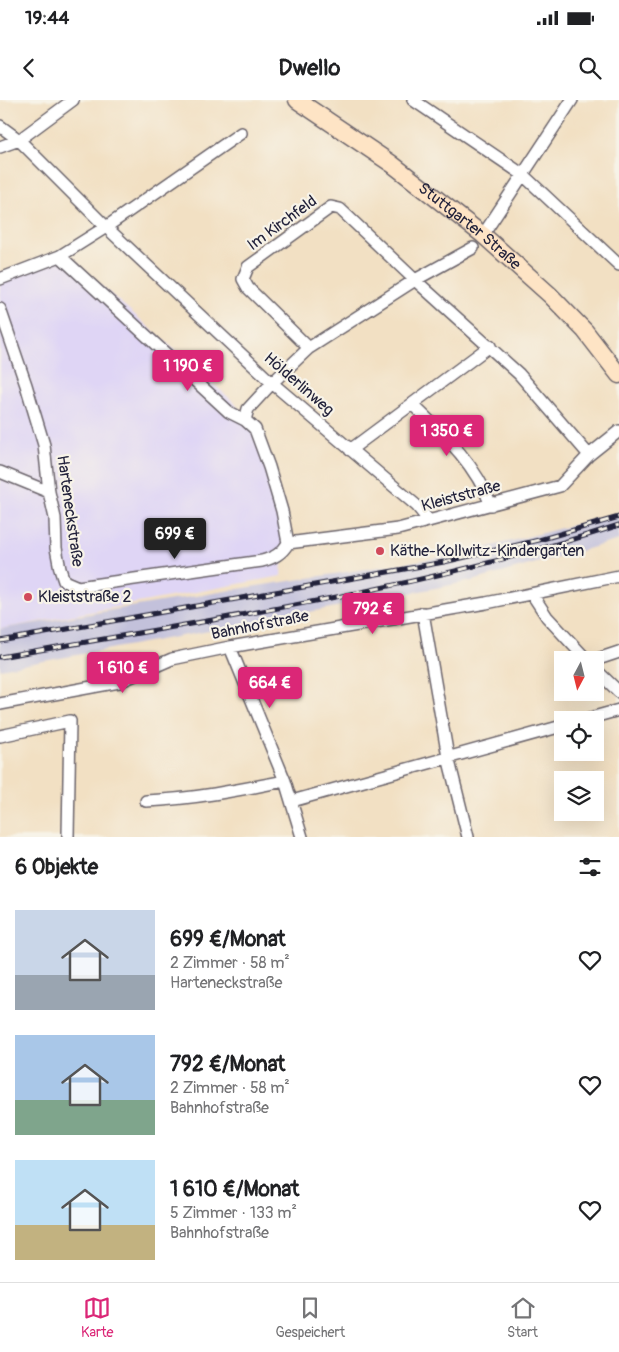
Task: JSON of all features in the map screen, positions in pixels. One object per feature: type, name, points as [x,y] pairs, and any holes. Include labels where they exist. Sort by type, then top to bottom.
[{"type":"street","points":[[0,146],[19,140],[73,100]]},
{"type":"street","name":"Stuttgarter Straße","points":[[297,100],[392,164],[483,235],[550,295],[585,331],[619,375]]},
{"type":"street","points":[[413,100],[522,174],[619,265]]},
{"type":"street","points":[[483,235],[572,100]]},
{"type":"street","name":"Hölderlinweg","points":[[0,126],[19,140],[106,227],[272,383],[417,506],[429,521]]},
{"type":"street","points":[[0,279],[60,256],[106,227],[241,133]]},
{"type":"street","name":"Im Kirchfeld","points":[[309,348],[248,288],[244,279],[248,266],[331,208],[340,209],[415,280]]},
{"type":"street","points":[[245,420],[248,409],[309,348],[415,280],[473,248]]},
{"type":"street","points":[[60,256],[229,412],[245,420],[255,429],[282,511],[288,543]]},
{"type":"street","points":[[415,280],[519,374],[589,455]]},
{"type":"street","name":"Harteneckstraße","points":[[0,308],[44,445],[49,492],[55,518],[56,548],[64,581],[78,587],[262,561],[278,555],[288,543]]},
{"type":"street","points":[[350,450],[490,346]]},
{"type":"street","points":[[412,404],[453,443],[483,485],[491,505]]},
{"type":"street","name":"Kleiststraße","points":[[288,543],[398,529],[560,486],[589,455],[619,430]]},
{"type":"street","points":[[0,472],[49,492]]},
{"type":"street","name":"Bahnhofstraße","points":[[0,704],[119,682],[172,659],[230,647],[532,594],[619,576]]},
{"type":"street","points":[[532,594],[547,617],[579,651]]},
{"type":"street","points":[[423,613],[448,757],[468,837]]},
{"type":"street","points":[[230,647],[285,781],[302,837]]},
{"type":"street","points":[[604,657],[619,652]]},
{"type":"street","points":[[604,677],[619,692]]},
{"type":"street","points":[[604,714],[619,710]]},
{"type":"street","points":[[0,736],[70,721],[68,837]]},
{"type":"street","points":[[292,801],[554,728]]},
{"type":"street","points":[[146,801],[181,800],[216,795],[285,781]]},
{"type":"shaded area","points":[[66,256],[234,402],[260,441],[284,527],[281,576],[0,629],[0,273]]},
{"type":"shaded area","points":[[619,513],[619,540],[472,581],[0,669],[0,629],[462,554]]},
{"type":"railway","points":[[0,641],[444,562],[539,540],[619,517]]},
{"type":"railway","points":[[0,657],[312,602],[389,586],[543,548],[619,525]]},
{"type":"place","name":"Käthe-Kollwitz-Kindergarten","points":[[380,551]]},
{"type":"place","name":"Kleiststraße 2","points":[[28,597]]}]
